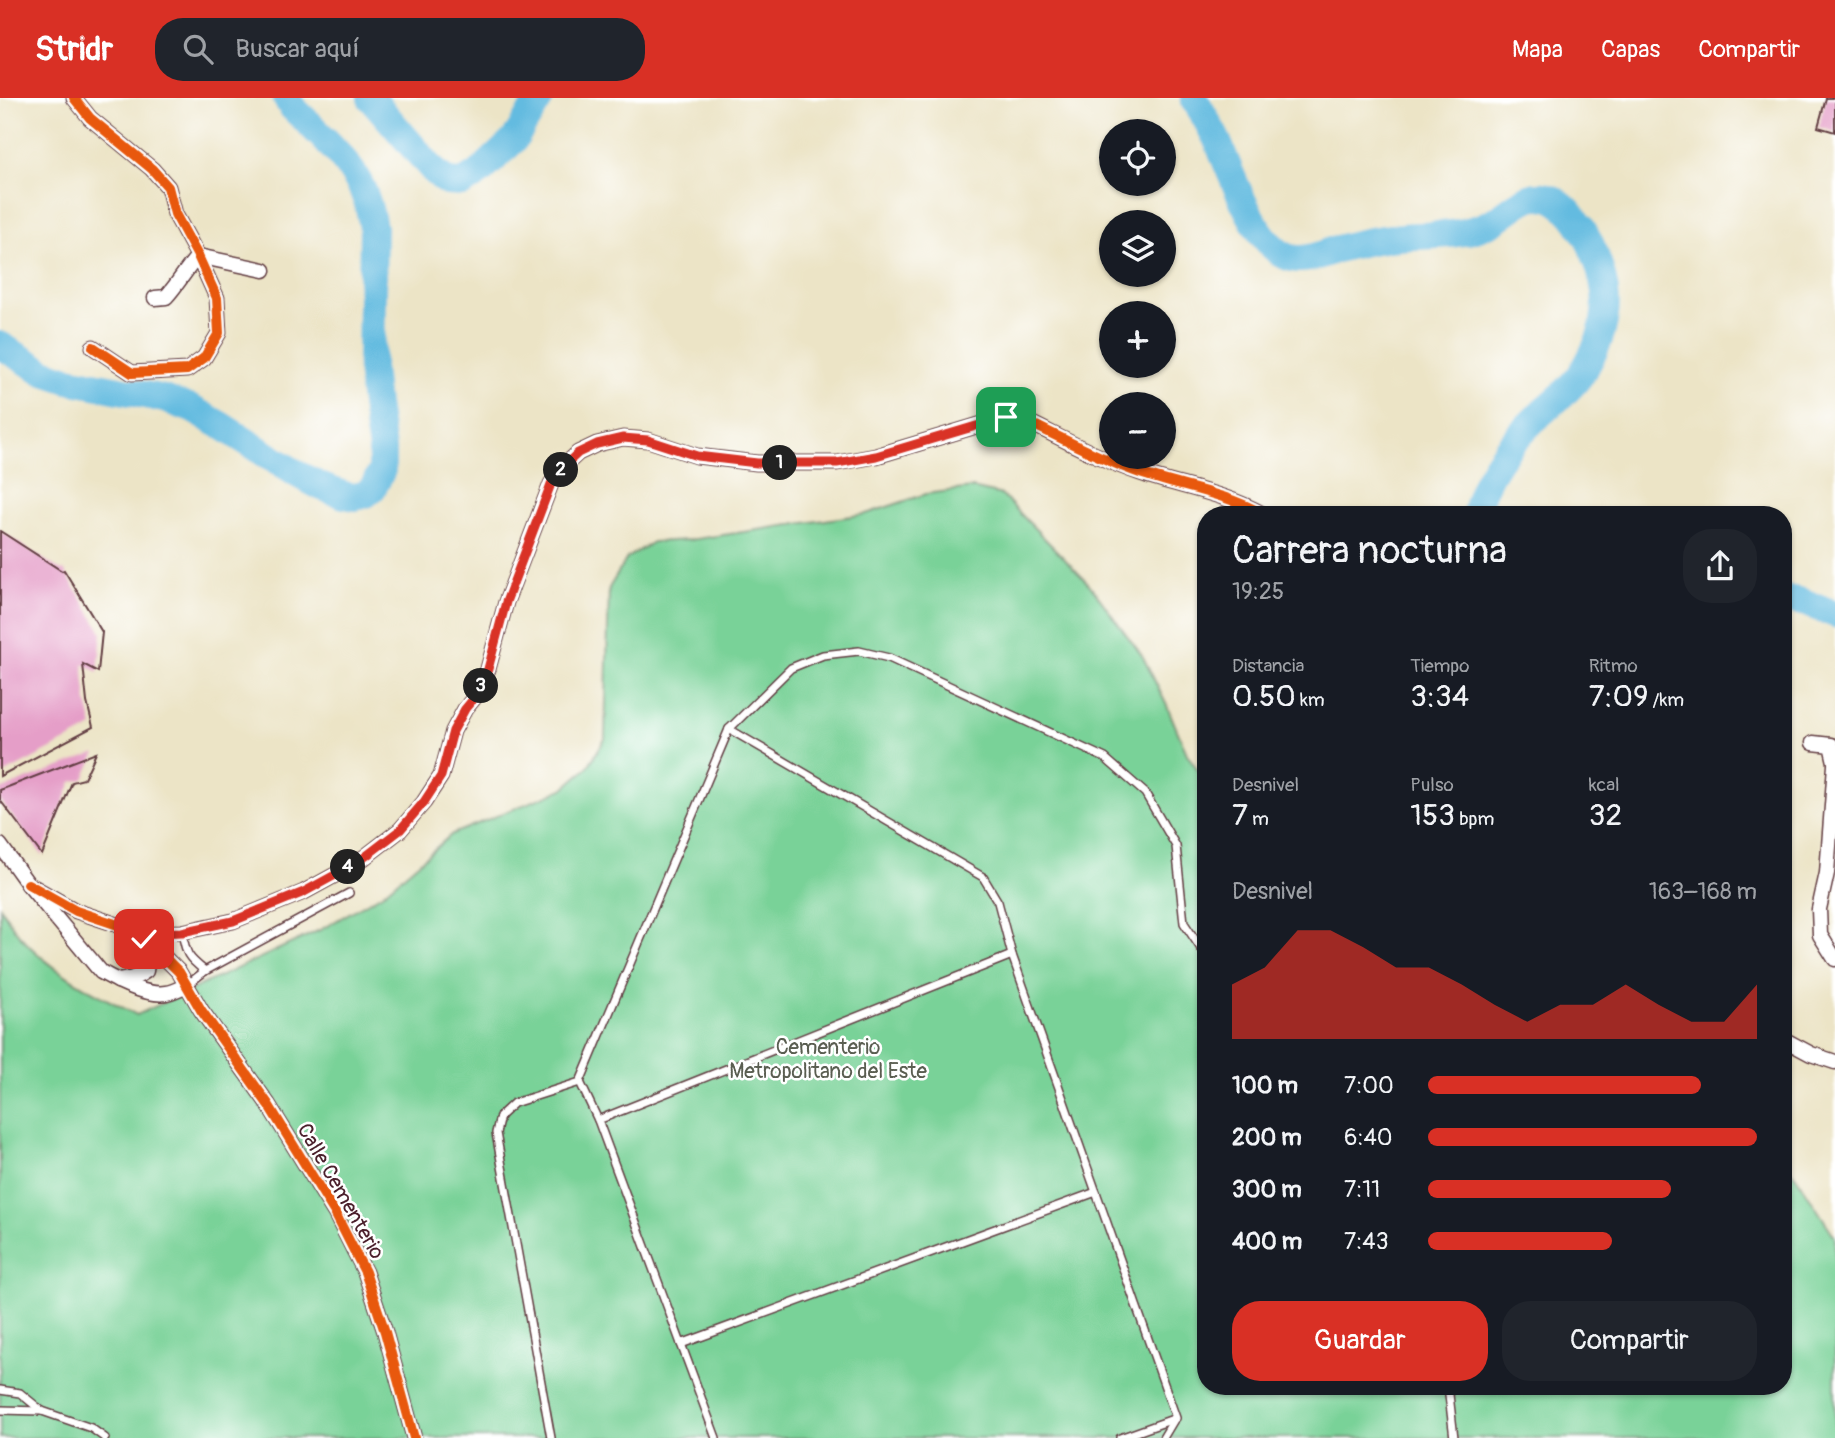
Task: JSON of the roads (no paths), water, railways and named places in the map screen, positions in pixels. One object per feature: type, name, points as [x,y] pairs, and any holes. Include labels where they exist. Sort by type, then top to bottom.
[{"type":"street","points":[[74,98],[90,118],[152,169],[168,187],[175,214],[217,298],[218,310],[219,333],[204,358],[187,370],[132,373],[93,347]]},
{"type":"street","points":[[198,256],[264,270]]},
{"type":"street","points":[[155,298],[166,297],[198,256]]},
{"type":"street","points":[[138,937],[182,932],[233,921],[304,892],[357,863],[400,830],[424,802],[441,776],[453,731],[465,709],[479,692],[506,602],[551,484],[578,453],[597,444],[623,438],[648,440],[697,456],[757,463],[837,463],[876,456],[1006,417],[1022,419],[1128,468],[1245,506]]},
{"type":"street","points":[[1813,743],[1831,745],[1835,763],[1827,873],[1819,909],[1820,935],[1835,959]]},
{"type":"street","points":[[0,845],[28,884],[101,972],[117,981],[155,994],[168,993],[187,985]]},
{"type":"street","points":[[28,884],[76,911],[117,925],[138,937],[148,956],[146,971],[132,979],[117,981]]},
{"type":"street","name":"Calle Cementerio","points":[[138,937],[179,972],[201,1010],[275,1115],[335,1213],[365,1272],[385,1332],[414,1438]]},
{"type":"street","points":[[1792,1044],[1835,1062]]},
{"type":"lane","points":[[716,1438],[598,1120],[580,1082],[729,729],[791,668],[823,655],[859,651],[889,658],[1105,758],[1145,793],[1176,846],[1184,923],[1197,942]]},
{"type":"lane","points":[[729,729],[983,877],[998,902],[1012,955],[1176,1418]]},
{"type":"lane","points":[[187,985],[205,971],[349,893]]},
{"type":"lane","points":[[182,932],[186,952],[193,962],[205,971]]},
{"type":"lane","points":[[598,1120],[1012,955]]},
{"type":"lane","points":[[551,1438],[496,1133],[500,1116],[514,1103],[580,1082]]},
{"type":"lane","points":[[681,1344],[1096,1192]]},
{"type":"lane","points":[[0,1390],[20,1393],[42,1411]]},
{"type":"lane","points":[[1449,1395],[1454,1438]]},
{"type":"lane","points":[[0,1410],[42,1411],[91,1428],[105,1438]]},
{"type":"lane","points":[[1120,1438],[1176,1418]]},
{"type":"lane","points":[[1163,1438],[1176,1418]]},
{"type":"waterway","points":[[0,345],[44,372],[68,380],[164,399],[192,409],[322,487],[355,497],[366,494],[373,488],[382,470],[382,449],[371,367],[373,228],[370,214],[363,191],[350,168],[286,98]]},
{"type":"waterway","points":[[371,98],[433,170],[447,182],[463,183],[480,172],[514,140],[540,98]]},
{"type":"waterway","points":[[1194,98],[1217,140],[1248,212],[1272,246],[1286,256],[1306,259],[1377,240],[1453,234],[1480,228],[1521,202],[1536,196],[1544,196],[1560,203],[1578,222],[1594,252],[1606,299],[1599,339],[1588,363],[1574,383],[1507,449],[1484,487],[1478,506]]},
{"type":"waterway","points":[[1792,600],[1835,614]]},
{"type":"park label","name":"Cementerio Metropolitano del Este","points":[[828,1059]]}]
